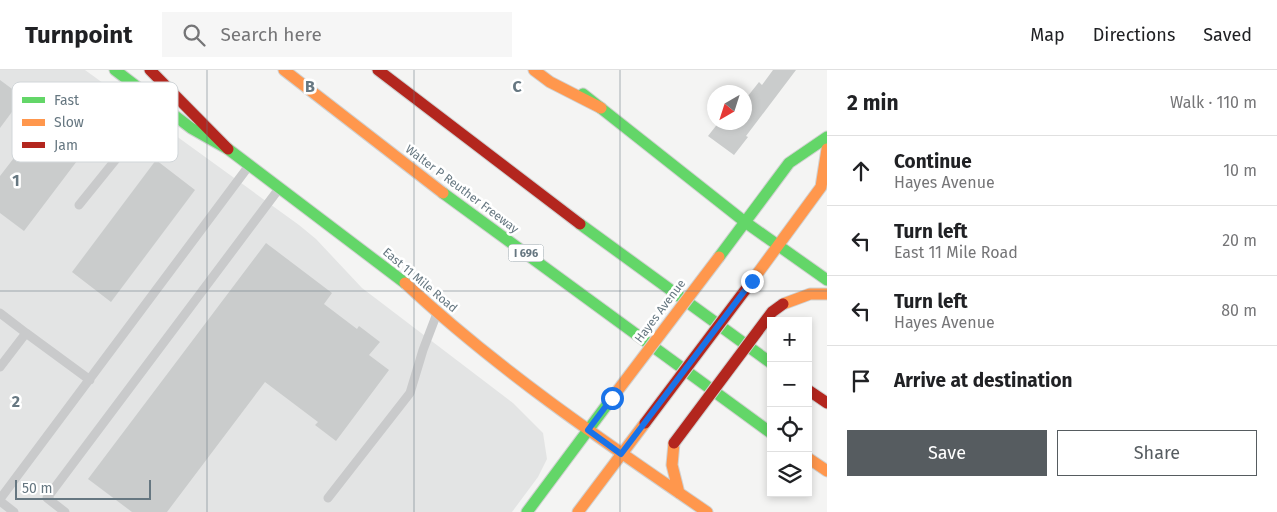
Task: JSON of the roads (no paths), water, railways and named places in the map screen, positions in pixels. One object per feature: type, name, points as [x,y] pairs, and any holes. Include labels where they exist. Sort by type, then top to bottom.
[{"type":"main road","name":"East 11 Mile Road","points":[[115,70],[131,82]]},
{"type":"main road","points":[[150,70],[162,82]]},
{"type":"main road","name":"Walter P Reuther Freeway","points":[[284,70],[454,201],[767,430]]},
{"type":"main road","points":[[378,70],[589,231],[770,362]]},
{"type":"main road","points":[[534,70],[550,82],[601,108]]},
{"type":"main road","points":[[553,70],[745,222],[827,280]]},
{"type":"main road","points":[[178,98],[228,149]]},
{"type":"main road","name":"East 11 Mile Road","points":[[178,118],[191,128],[228,149],[403,281],[437,313],[588,430],[707,512]]},
{"type":"main road","name":"Hayes Avenue","points":[[527,512],[789,163],[827,137]]},
{"type":"main road","points":[[578,512],[821,187],[827,149]]},
{"type":"main road","points":[[679,493],[672,465],[674,444],[681,431],[772,312],[783,304],[810,294],[827,294]]},
{"type":"main road","points":[[812,393],[827,403]]},
{"type":"main road","points":[[812,461],[827,471]]},
{"type":"lane","points":[[79,205],[113,162]]},
{"type":"lane","points":[[14,512],[0,500],[250,165]]},
{"type":"lane","points":[[65,512],[47,498],[279,188]]},
{"type":"lane","points":[[0,313],[90,380]]},
{"type":"lane","points":[[328,498],[410,393],[437,313]]},
{"type":"lane","points":[[0,367],[26,333]]}]
